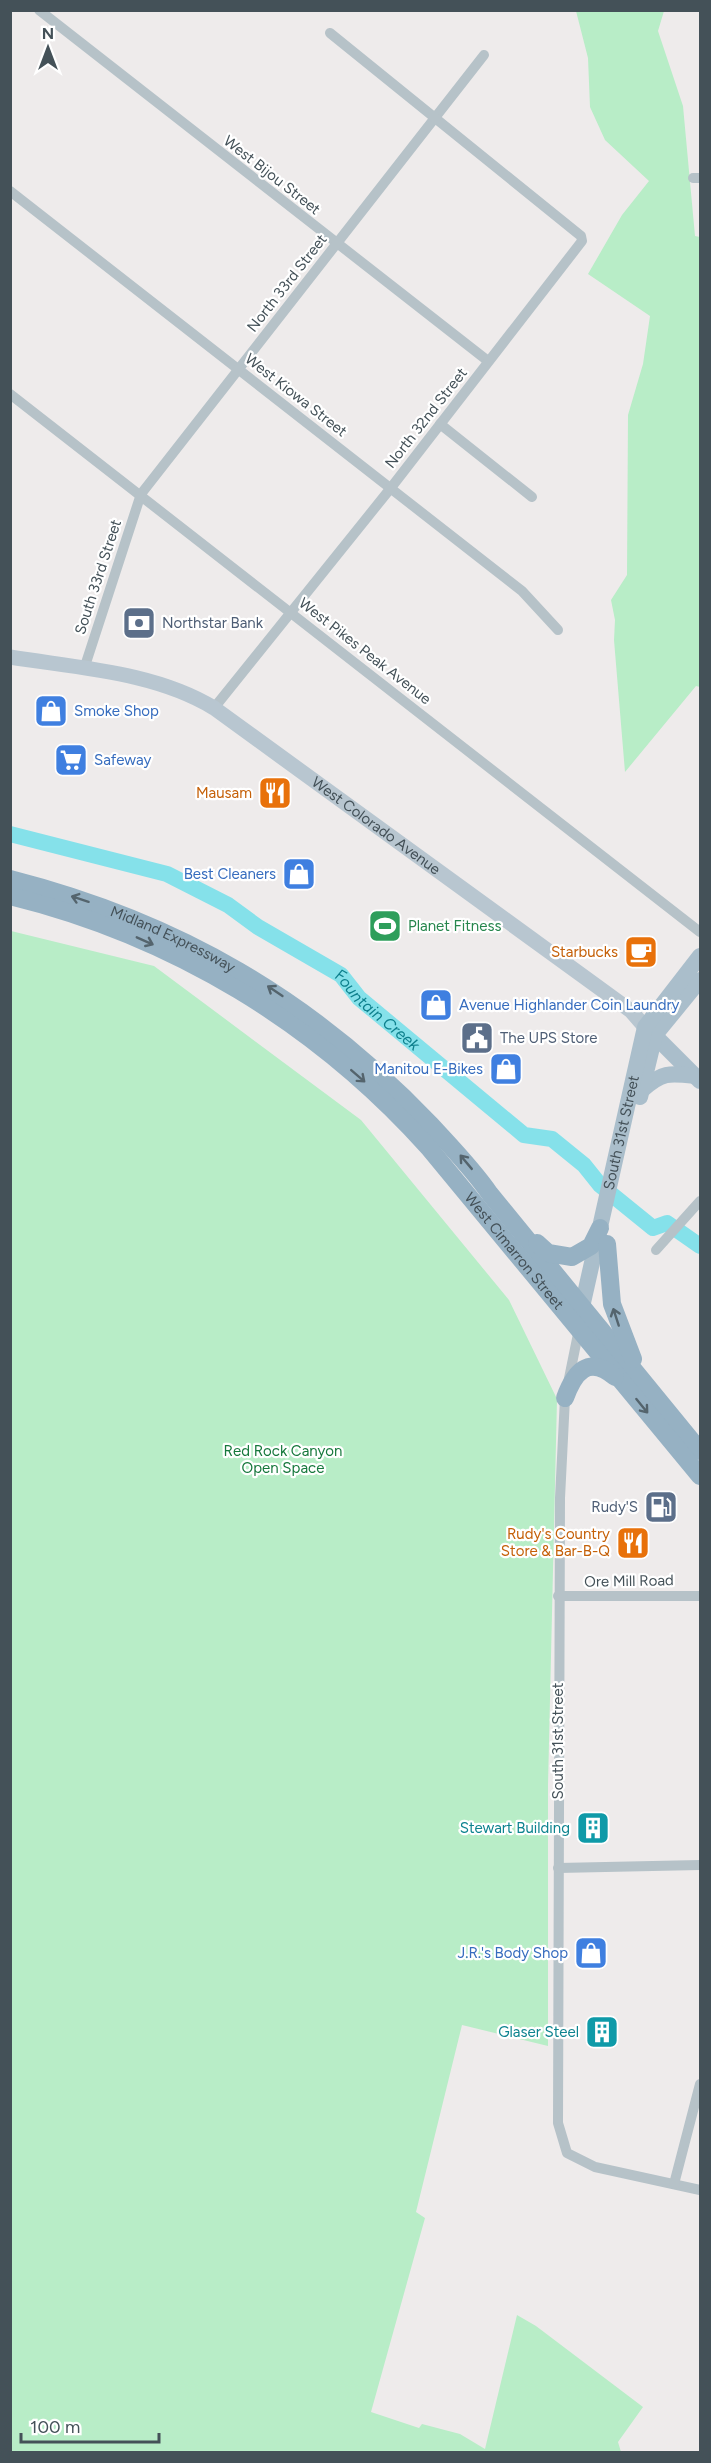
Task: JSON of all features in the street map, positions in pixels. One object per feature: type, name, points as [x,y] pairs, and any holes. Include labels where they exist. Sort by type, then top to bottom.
[{"type":"highway","name":"Midland Expressway","points":[[10,879],[93,903],[173,935],[254,978],[317,1032]]},
{"type":"highway","name":"Midland Expressway","points":[[10,896],[114,928],[199,966],[268,1007],[317,1032]]},
{"type":"highway","name":"West Cimarron Street","points":[[317,1032],[411,1103],[468,1162],[583,1316],[625,1385],[700,1476]]},
{"type":"highway","name":"West Cimarron Street","points":[[317,1032],[408,1124],[650,1389],[700,1451]]},
{"type":"highway","points":[[490,1194],[548,1253],[577,1256],[591,1246],[606,1224]]},
{"type":"highway","points":[[606,1224],[610,1293],[615,1315],[625,1341],[650,1389]]},
{"type":"highway","points":[[565,1398],[572,1378],[583,1369],[602,1369],[625,1385]]},
{"type":"main road","name":"West Colorado Avenue","points":[[10,657],[163,684],[192,694],[631,1011],[698,1079]]},
{"type":"main road","name":"South 31st Street","points":[[583,1316],[650,1031],[700,956]]},
{"type":"main road","points":[[650,1031],[700,980]]},
{"type":"main road","name":"South 31st Street","points":[[617,1175],[642,1090],[650,1031]]},
{"type":"main road","points":[[642,1090],[657,1077],[671,1073],[698,1079]]},
{"type":"street","name":"West Bijou Street","points":[[39,10],[336,245],[488,361]]},
{"type":"street","points":[[330,33],[434,119]]},
{"type":"street","name":"North 33rd Street","points":[[141,494],[484,55]]},
{"type":"street","name":"North 32nd Street","points":[[214,708],[390,489],[582,241],[581,236],[434,119]]},
{"type":"street","name":"West Kiowa Street","points":[[10,191],[522,591],[558,630]]},
{"type":"street","name":"West Pikes Peak Avenue","points":[[10,394],[700,932]]},
{"type":"street","points":[[440,424],[532,497]]},
{"type":"street","name":"South 33rd Street","points":[[84,669],[141,494]]},
{"type":"street","points":[[656,1250],[700,1202]]},
{"type":"street","name":"South 31st Street","points":[[583,1316],[565,1398],[558,1596],[558,2123],[567,2153],[595,2167],[674,2184]]},
{"type":"street","name":"Ore Mill Road","points":[[558,1596],[700,1596]]},
{"type":"street","points":[[558,1868],[700,1865]]},
{"type":"street","points":[[700,2084],[674,2184],[700,2190]]},
{"type":"green space","points":[[576,11],[664,11],[658,31],[683,106],[695,236],[700,237],[700,687],[696,686],[625,772],[614,640],[615,620],[611,600],[627,575],[628,415],[643,364],[650,316],[588,274],[622,215],[649,181],[605,140],[590,107],[588,58]]},
{"type":"green space","name":"Red Rock Canyon Open Space","points":[[11,931],[154,966],[361,1120],[509,1300],[557,1399],[548,1785],[548,2046],[462,2025],[416,2212],[425,2218],[371,2412],[419,2428],[422,2424],[460,2434],[485,2449],[517,2315],[536,2326],[643,2407],[618,2442],[621,2452],[11,2452]]},
{"type":"waterway","name":"Fountain Creek","points":[[10,834],[167,874],[228,905],[258,927],[341,975],[359,998],[524,1135],[552,1139],[584,1165],[600,1185],[653,1228],[667,1223],[700,1246]]},
{"type":"place","name":"Northstar Bank","points":[[139,623]]},
{"type":"place","name":"Smoke Shop","points":[[51,711]]},
{"type":"place","name":"Safeway","points":[[71,760]]},
{"type":"place","name":"Mausam","points":[[275,793]]},
{"type":"place","name":"Best Cleaners","points":[[299,874]]},
{"type":"place","name":"Planet Fitness","points":[[385,926]]},
{"type":"place","name":"Starbucks","points":[[641,952]]},
{"type":"place","name":"Avenue Highlander Coin Laundry","points":[[436,1005]]},
{"type":"place","name":"The UPS Store","points":[[477,1038]]},
{"type":"place","name":"Manitou E-Bikes","points":[[506,1069]]},
{"type":"place","name":"Rudy'S","points":[[661,1507]]},
{"type":"place","name":"Rudy's Country Store & Bar-B-Q","points":[[633,1543]]},
{"type":"place","name":"Stewart Building","points":[[593,1828]]},
{"type":"place","name":"J.R.'s Body Shop","points":[[591,1953]]},
{"type":"place","name":"Glaser Steel","points":[[602,2032]]}]
